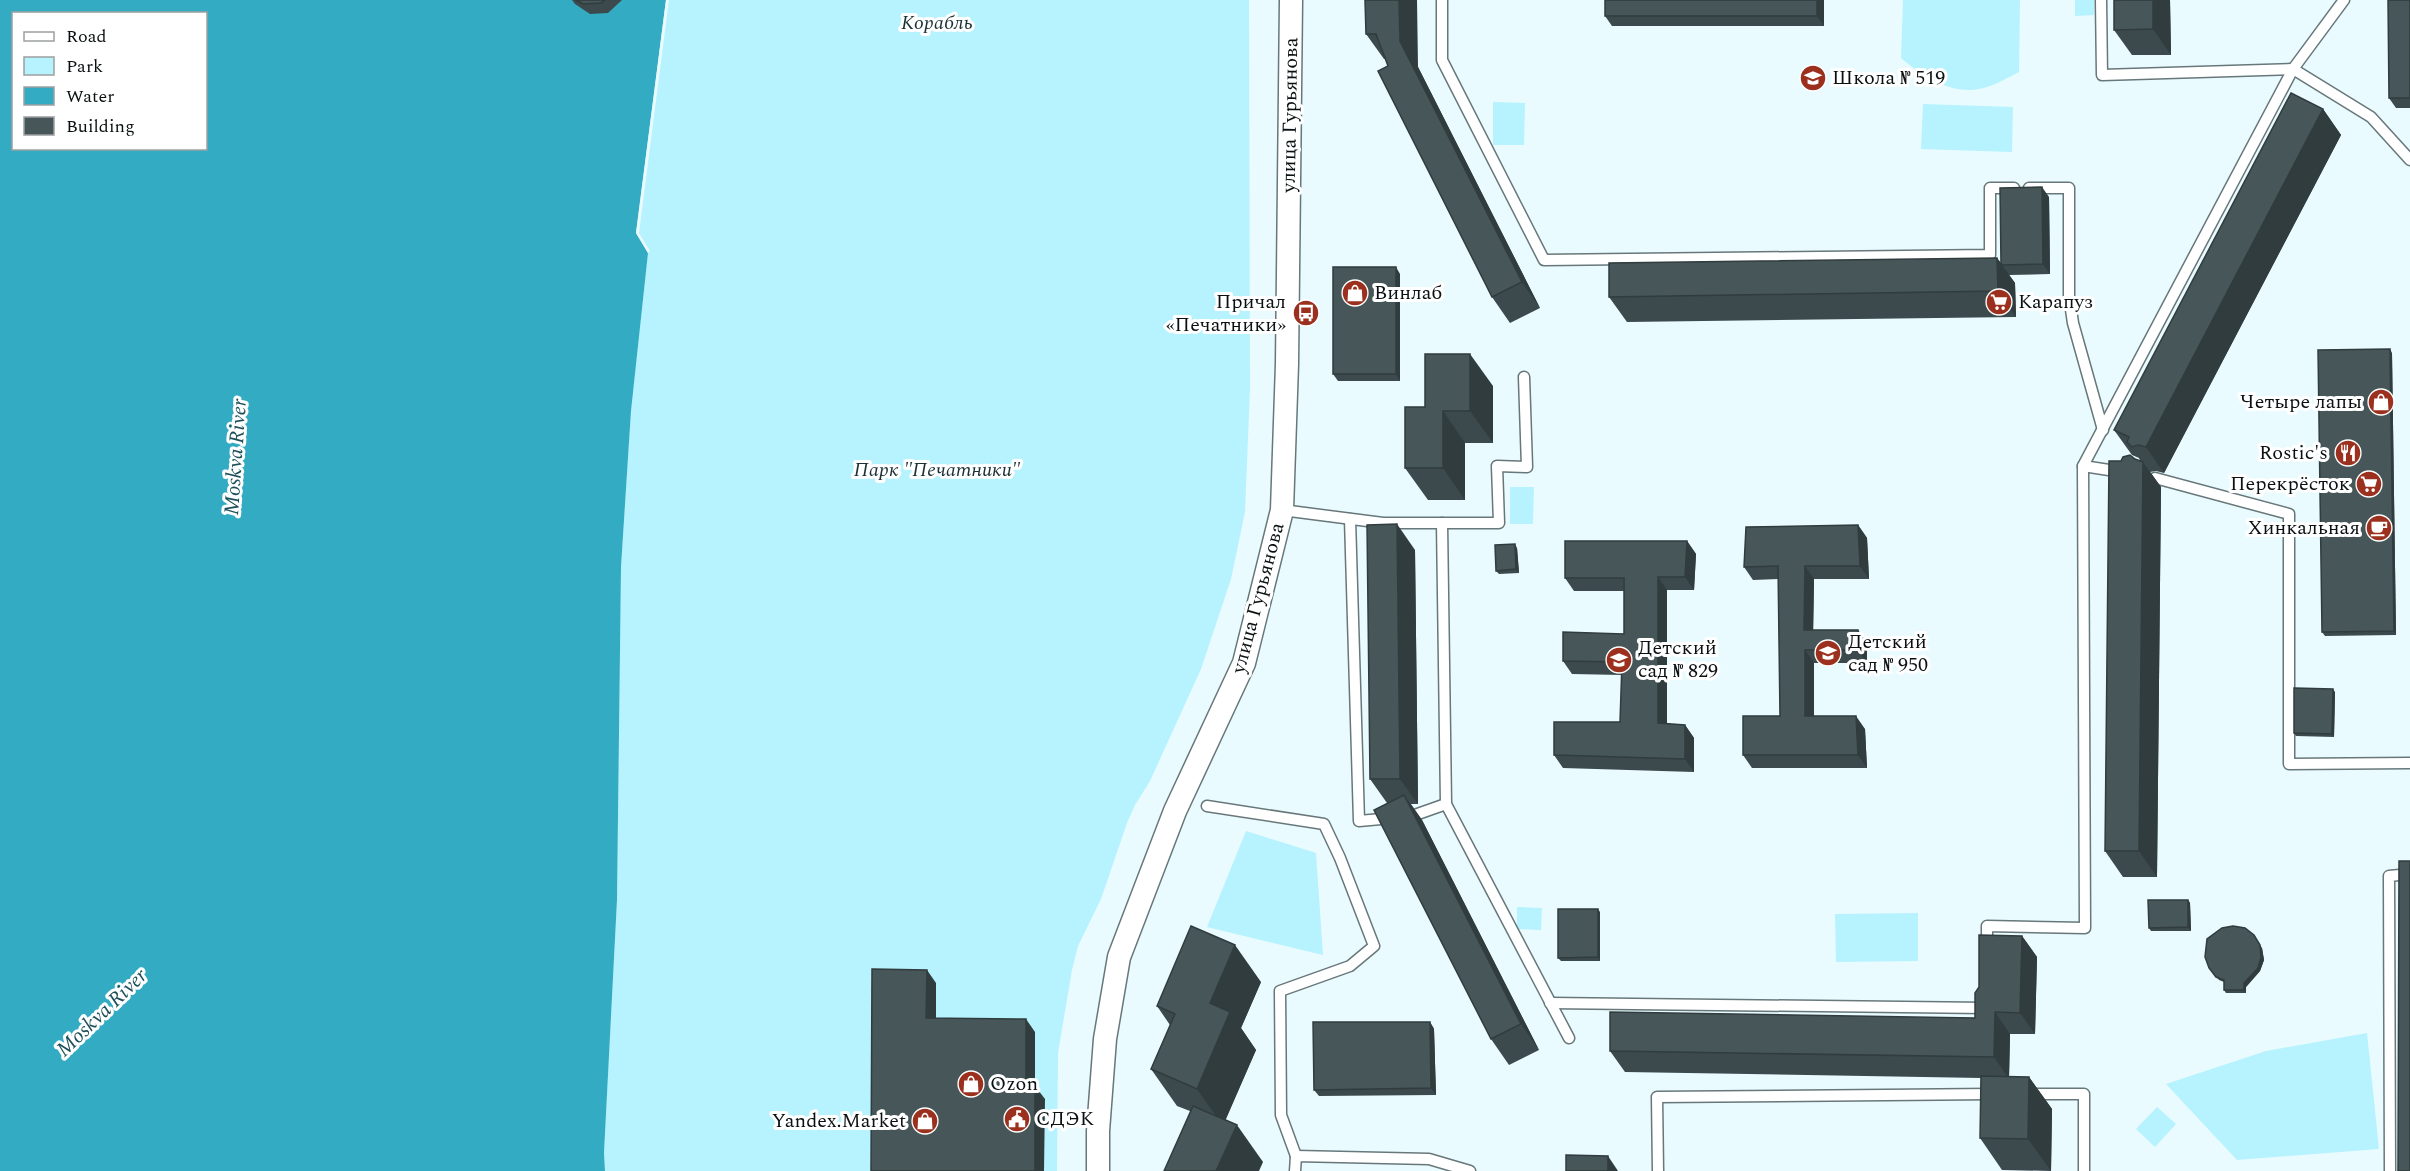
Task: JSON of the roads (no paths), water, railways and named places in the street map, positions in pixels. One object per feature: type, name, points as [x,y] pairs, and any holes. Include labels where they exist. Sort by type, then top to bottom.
[{"type":"street","name":"улица Гурьянова","points":[[1098,1171],[1098,1131],[1104,1039],[1119,957],[1175,811],[1244,663],[1281,510],[1287,364],[1291,0]]},
{"type":"lane","points":[[1442,0],[1442,60],[1544,260],[1990,255],[1990,188],[2069,188],[2069,296],[2073,324],[2103,430]]},
{"type":"lane","points":[[2101,0],[2102,75],[2293,69],[2371,117],[2410,160]]},
{"type":"lane","points":[[1987,961],[1987,926],[2085,928],[2083,466],[2293,69],[2344,0]]},
{"type":"lane","points":[[1281,510],[1383,523],[1499,523],[1497,466],[1527,467],[1524,377]]},
{"type":"lane","points":[[2083,466],[2133,473]]},
{"type":"lane","points":[[2155,478],[2289,514],[2289,764],[2410,763]]},
{"type":"lane","points":[[1350,519],[1359,821],[1407,816],[1446,804]]},
{"type":"lane","points":[[1442,523],[1446,804],[1569,1038]]},
{"type":"lane","points":[[1207,806],[1324,824],[1340,858],[1374,946],[1350,966],[1280,991],[1281,1115],[1296,1156],[1295,1171]]},
{"type":"lane","points":[[2390,1171],[2389,876],[2410,874]]},
{"type":"lane","points":[[1550,1003],[1986,1008],[1986,996]]},
{"type":"lane","points":[[1658,1171],[1657,1097],[2001,1094]]},
{"type":"lane","points":[[2013,1094],[2084,1094],[2084,1171]]},
{"type":"lane","points":[[1296,1156],[1429,1158],[1470,1171]]},
{"type":"water","name":"Moskva River","points":[[0,0],[666,0],[636,233],[648,253],[631,411],[621,567],[617,900],[605,1171],[0,1171]]},
{"type":"place","name":"Школа № 519","points":[[1813,78]]},
{"type":"place","name":"Винлаб","points":[[1355,293]]},
{"type":"place","name":"Карапуз","points":[[1999,302]]},
{"type":"place","name":"Причал «Печатники»","points":[[1306,313]]},
{"type":"place","name":"Четыре лапы","points":[[2381,402]]},
{"type":"place","name":"Rostic's","points":[[2348,453]]},
{"type":"place","name":"Перекрёсток","points":[[2369,484]]},
{"type":"place","name":"Хинкальная","points":[[2379,528]]},
{"type":"place","name":"Детский сад № 950","points":[[1828,653]]},
{"type":"place","name":"Детский сад № 829","points":[[1619,660]]},
{"type":"place","name":"Ozon","points":[[971,1084]]},
{"type":"place","name":"СДЭК","points":[[1017,1119]]},
{"type":"place","name":"Yandex.Market","points":[[925,1121]]},
{"type":"park label","name":"Корабль","points":[[937,23]]},
{"type":"park label","name":"Парк \"Печатники\"","points":[[937,470]]}]
